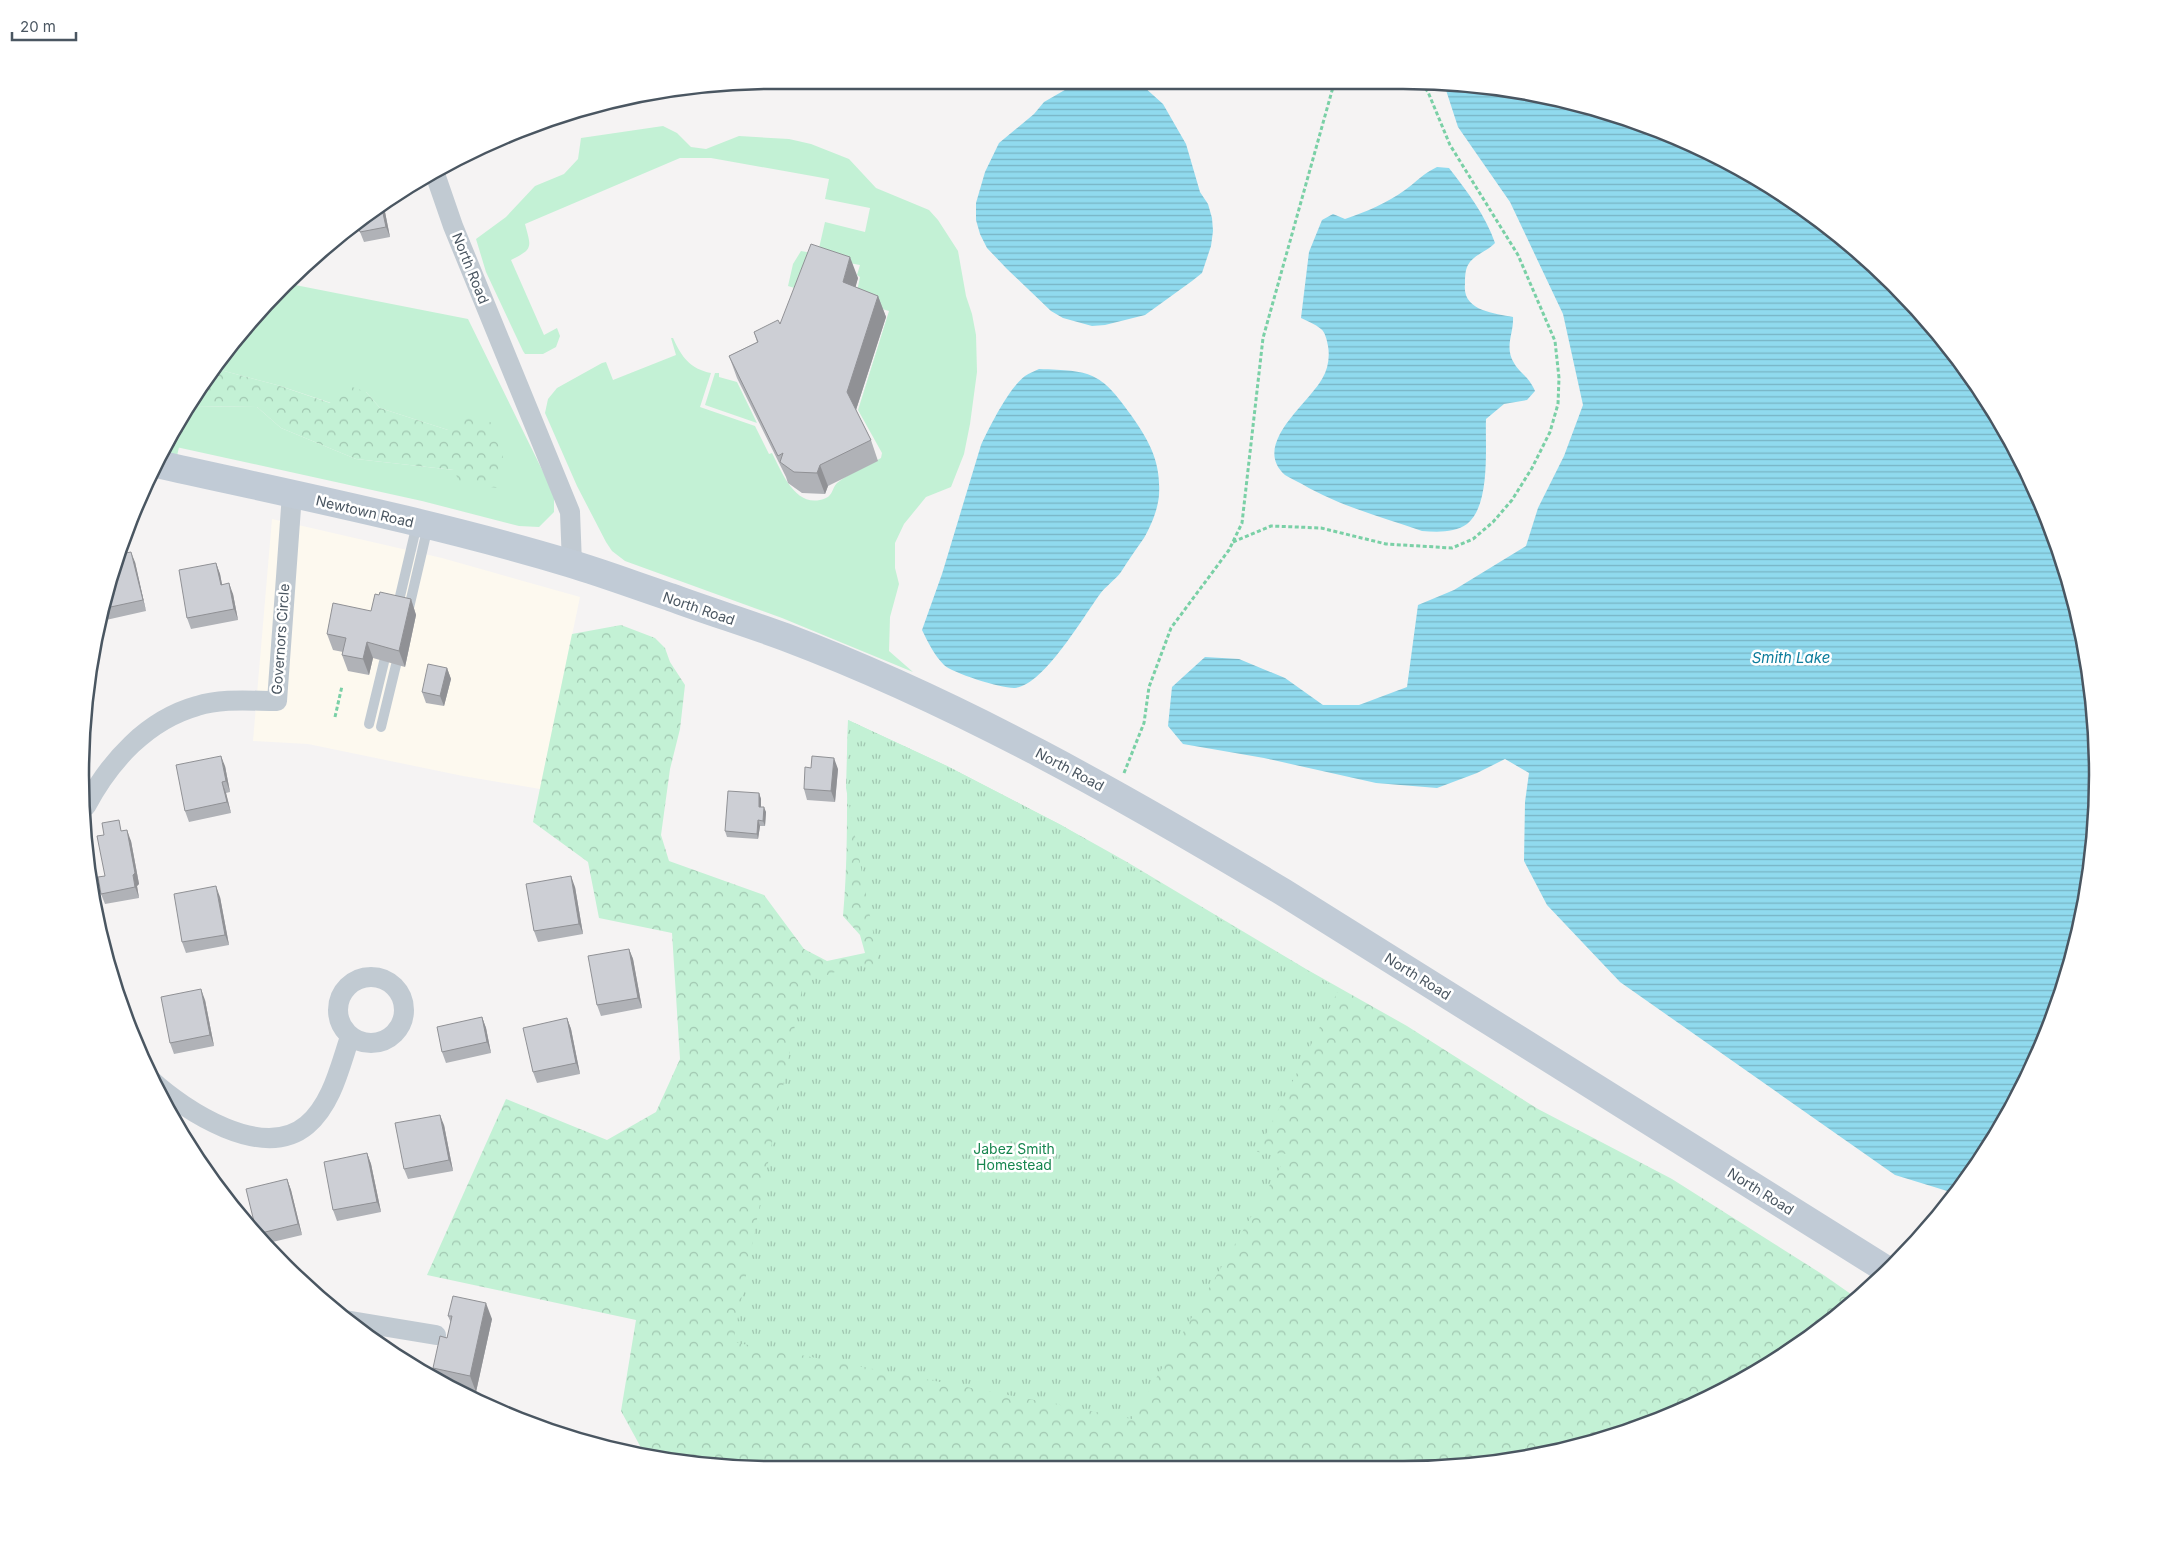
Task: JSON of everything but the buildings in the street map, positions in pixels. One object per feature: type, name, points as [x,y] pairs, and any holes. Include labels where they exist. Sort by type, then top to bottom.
[{"type":"main road","name":"Newtown Road","points":[[163,465],[423,524],[572,564]]},
{"type":"main road","name":"North Road","points":[[572,564],[786,638],[1016,740],[1116,793],[1283,892],[1881,1266]]},
{"type":"street","name":"North Road","points":[[437,179],[453,226],[570,512],[572,564]]},
{"type":"street","name":"Governors Circle","points":[[90,800],[109,769],[147,730],[167,717],[198,705],[241,700],[277,701],[292,494]]},
{"type":"street","points":[[166,1091],[200,1115],[239,1134],[271,1138],[290,1135],[307,1125],[320,1110],[338,1073],[350,1037]]},
{"type":"street","points":[[362,1323],[436,1335]]},
{"type":"lane","points":[[396,610],[423,524]]},
{"type":"lane","points":[[408,613],[423,524]]},
{"type":"lane","points":[[369,724],[384,662]]},
{"type":"lane","points":[[381,727],[396,664]]},
{"type":"path","points":[[1116,793],[1144,723],[1149,687],[1171,628],[1207,582],[1233,542],[1242,523],[1263,338],[1332,89]]},
{"type":"path","points":[[1233,542],[1271,526],[1321,528],[1386,544],[1452,548],[1473,539],[1493,522],[1512,500],[1532,468],[1550,432],[1558,404],[1559,378],[1554,341],[1518,255],[1450,145],[1426,90]]},
{"type":"path","points":[[336,717],[342,686]]},
{"type":"shaded area","points":[[272,519],[442,558],[580,597],[540,789],[463,776],[308,744],[253,741]]},
{"type":"green space","points":[[663,126],[677,133],[691,147],[706,149],[739,136],[789,139],[811,144],[849,159],[876,188],[929,210],[938,220],[958,251],[966,296],[976,335],[977,372],[964,454],[951,487],[926,497],[904,524],[895,543],[895,568],[899,584],[890,617],[889,651],[913,672],[782,618],[625,561],[612,551],[606,542],[577,486],[545,413],[548,399],[557,388],[602,363],[606,362],[613,380],[676,355],[671,338],[673,338],[679,351],[687,361],[697,368],[711,373],[700,407],[755,426],[769,454],[772,453],[792,488],[806,499],[815,501],[826,498],[842,479],[881,458],[882,453],[858,410],[889,311],[855,301],[860,277],[857,275],[860,265],[817,257],[825,222],[865,232],[870,208],[825,199],[829,179],[711,158],[680,158],[525,224],[529,246],[524,253],[511,260],[544,335],[557,328],[560,336],[556,347],[543,354],[525,354],[523,351],[486,272],[476,239],[506,217],[535,186],[564,174],[578,159],[581,138]]},
{"type":"green space","points":[[801,251],[812,253],[798,289],[788,286],[793,264]]},
{"type":"green space","points":[[295,285],[468,319],[554,494],[554,512],[539,527],[519,526],[422,501],[173,446],[197,406],[257,407],[281,428],[356,459],[454,470],[448,430],[380,408],[366,392],[331,403],[277,385],[221,370],[259,323]]},
{"type":"green space","points":[[221,370],[277,385],[330,403],[344,384],[366,392],[380,408],[448,430],[464,413],[492,423],[503,458],[500,488],[460,484],[454,470],[356,459],[281,428],[257,407],[197,406]]},
{"type":"green space","points":[[715,373],[719,373],[719,377],[737,382],[757,423],[705,405]]},
{"type":"green space","points":[[184,428],[176,460],[167,458]]},
{"type":"green space","points":[[621,625],[655,638],[665,648],[670,662],[685,685],[680,729],[670,769],[661,835],[669,861],[764,895],[804,949],[827,961],[865,953],[860,935],[843,916],[847,843],[848,720],[947,766],[1061,825],[1127,862],[1306,969],[1407,1026],[1538,1109],[1672,1179],[1851,1294],[1784,1346],[1707,1390],[1666,1409],[1624,1425],[1581,1438],[1493,1455],[1448,1460],[1403,1461],[775,1461],[730,1460],[641,1448],[621,1411],[636,1320],[427,1275],[506,1099],[607,1140],[656,1112],[680,1059],[672,933],[599,918],[588,862],[533,822],[572,634]]},
{"type":"green space","name":"Jabez Smith Homestead","points":[[848,720],[947,766],[1061,825],[1339,989],[1257,1152],[1288,1154],[1132,1419],[733,1342],[805,974],[818,979],[847,967],[879,964],[846,788]]},
{"type":"water","points":[[1067,89],[1146,89],[1163,104],[1186,144],[1200,192],[1208,204],[1212,218],[1211,246],[1202,273],[1145,315],[1105,325],[1092,326],[1063,318],[1051,311],[1007,269],[987,248],[980,234],[976,220],[976,203],[985,172],[999,143],[1034,114],[1044,102]]},
{"type":"water","name":"Smith Lake","points":[[1446,90],[1537,102],[1581,112],[1624,125],[1666,141],[1707,160],[1784,204],[1855,259],[1919,323],[1947,357],[1974,394],[1997,432],[2037,512],[2053,554],[2066,597],[2083,685],[2088,730],[2089,775],[2088,820],[2083,865],[2066,953],[2053,996],[2037,1038],[1997,1118],[1974,1156],[1948,1191],[1895,1175],[1620,982],[1547,905],[1524,861],[1525,802],[1529,773],[1505,759],[1477,773],[1437,788],[1376,783],[1264,758],[1183,744],[1168,726],[1172,687],[1205,657],[1239,659],[1285,678],[1323,705],[1359,705],[1407,687],[1418,605],[1454,590],[1526,546],[1538,508],[1564,456],[1583,405],[1563,314],[1510,202],[1458,127]]},
{"type":"water","points":[[1437,167],[1449,168],[1456,177],[1481,213],[1495,243],[1473,258],[1468,265],[1465,274],[1465,293],[1474,305],[1481,309],[1513,317],[1510,346],[1511,357],[1535,391],[1527,400],[1504,404],[1486,419],[1485,474],[1480,503],[1475,515],[1462,527],[1434,532],[1422,531],[1376,516],[1316,492],[1285,475],[1276,463],[1274,451],[1278,438],[1295,412],[1322,379],[1328,363],[1328,346],[1324,332],[1301,318],[1309,252],[1322,220],[1333,214],[1345,219],[1376,207],[1398,195]]},
{"type":"water","points":[[1039,369],[1083,373],[1093,376],[1111,390],[1131,415],[1148,443],[1156,462],[1159,495],[1154,517],[1144,538],[1121,572],[1100,594],[1062,648],[1038,675],[1026,684],[1009,688],[978,680],[944,665],[937,657],[922,630],[942,574],[981,445],[1000,408],[1013,389],[1025,376]]}]
